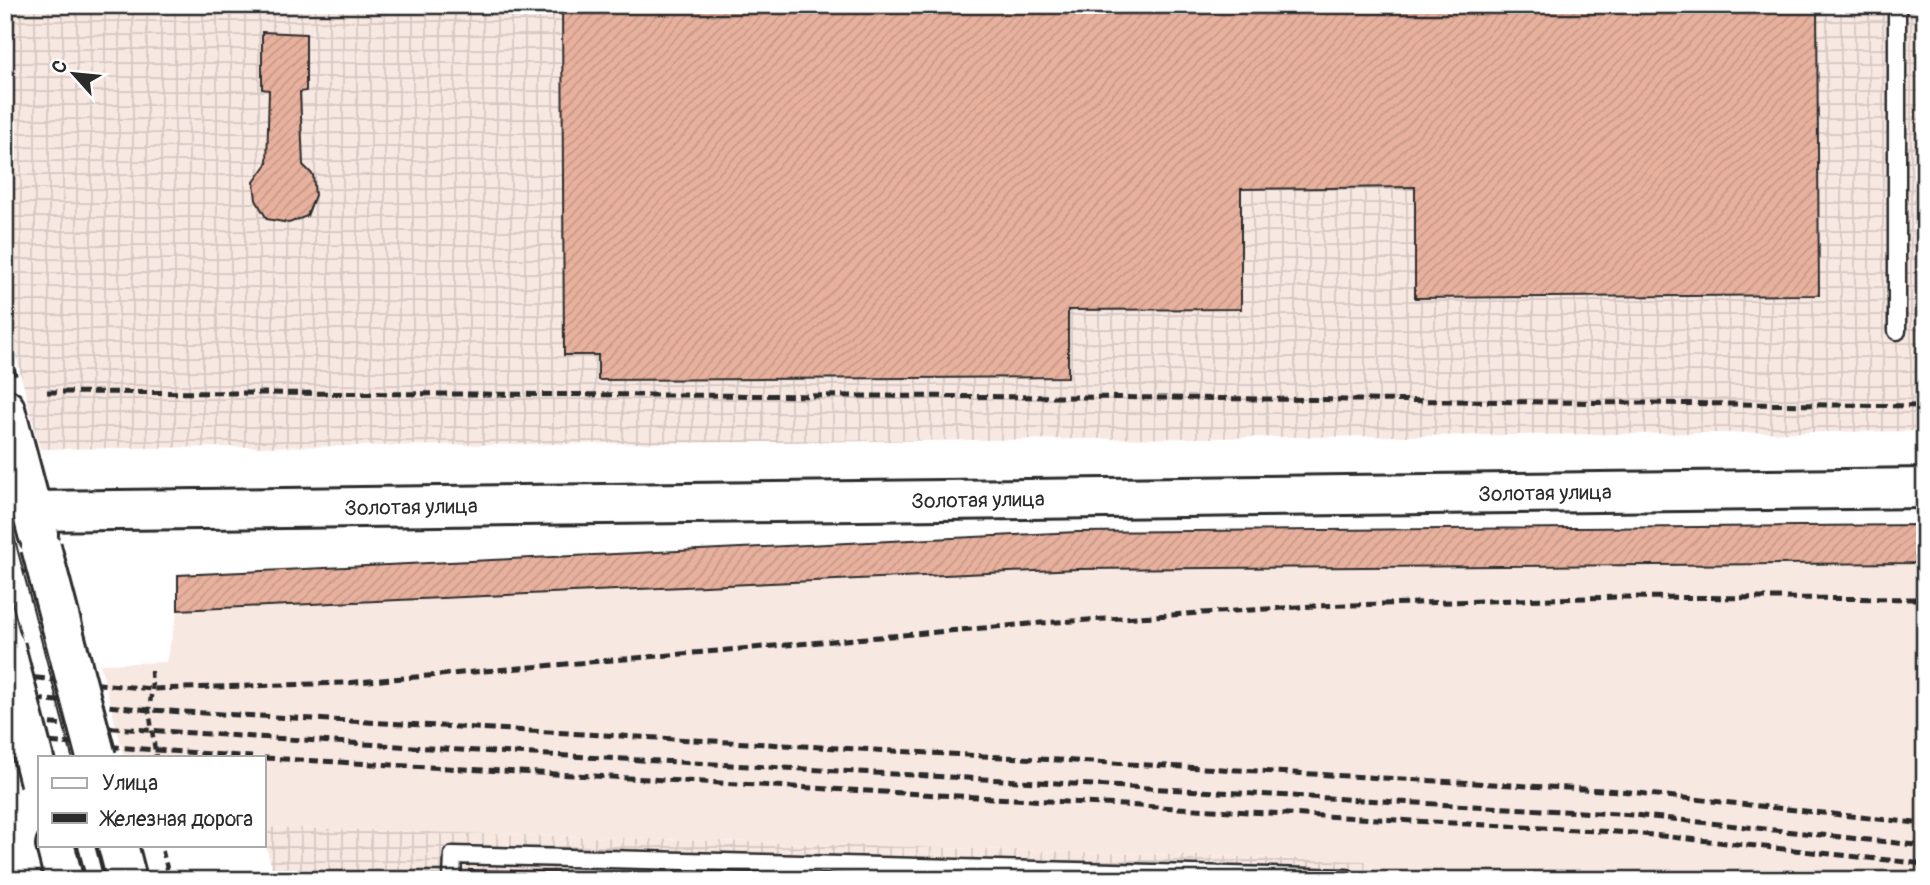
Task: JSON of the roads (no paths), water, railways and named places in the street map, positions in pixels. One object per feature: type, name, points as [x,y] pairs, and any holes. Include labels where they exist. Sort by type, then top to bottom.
[{"type":"street","points":[[5,409],[96,756]]},
{"type":"street","name":"Золотая улица","points":[[37,529],[1925,488]]},
{"type":"street","points":[[5,647],[38,775]]},
{"type":"street","points":[[56,846],[65,880]]},
{"type":"lane","points":[[1897,5],[1897,331]]},
{"type":"lane","points":[[452,880],[453,855],[1347,878]]},
{"type":"tram line","points":[[5,502],[72,756]]},
{"type":"tram line","points":[[5,575],[52,756]]},
{"type":"tram line","points":[[75,846],[84,880]]},
{"type":"tram line","points":[[95,846],[104,880]]},
{"type":"railway","points":[[47,392],[1074,397],[1925,406]]},
{"type":"railway","points":[[5,675],[152,689],[346,683],[1041,623],[1315,606],[1619,597],[1925,599]]},
{"type":"railway","points":[[5,696],[149,710],[1620,791],[1925,824]]},
{"type":"railway","points":[[5,721],[460,750],[1634,815],[1925,846]]},
{"type":"railway","points":[[5,739],[238,756]]},
{"type":"railway","points":[[266,758],[1633,833],[1925,864]]}]
